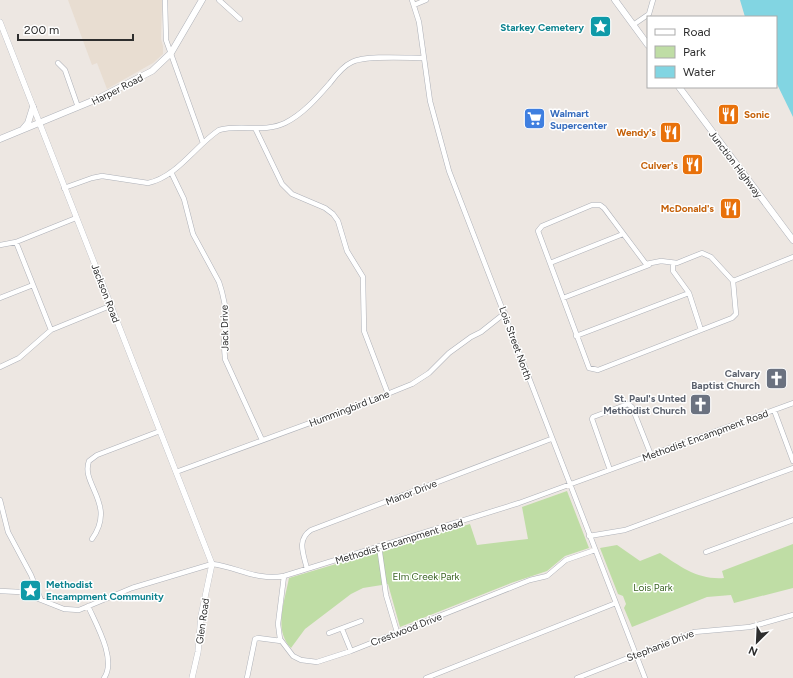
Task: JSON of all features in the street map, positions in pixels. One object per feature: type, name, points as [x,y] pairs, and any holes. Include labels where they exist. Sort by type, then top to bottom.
[{"type":"main road","name":"Harper Road","points":[[0,139],[78,107],[148,73],[158,66],[171,53],[202,0]]},
{"type":"main road","points":[[615,0],[647,44]]},
{"type":"main road","name":"Junction Highway","points":[[680,88],[793,240]]},
{"type":"main road","points":[[21,131],[28,123],[34,107]]},
{"type":"street","points":[[165,0],[165,37],[203,143]]},
{"type":"street","points":[[220,0],[240,19]]},
{"type":"street","points":[[413,2],[426,0]]},
{"type":"street","points":[[633,25],[649,14],[653,0]]},
{"type":"street","name":"Lois Street North","points":[[413,2],[419,22],[430,101],[446,160],[505,313],[551,439],[645,678]]},
{"type":"street","name":"Jackson Road","points":[[0,22],[212,564]]},
{"type":"street","points":[[64,188],[102,176],[148,183],[171,172],[219,130],[228,128],[274,127],[294,118],[315,100],[339,72],[353,61],[424,58]]},
{"type":"street","points":[[58,63],[65,70],[78,107]]},
{"type":"street","points":[[255,128],[282,184],[292,194],[325,208],[333,214],[338,221],[347,251],[363,277],[364,331],[388,394]]},
{"type":"street","name":"Jack Drive","points":[[171,172],[184,199],[192,234],[219,282],[226,310],[224,345],[225,359],[262,440]]},
{"type":"street","points":[[562,298],[650,264],[661,261],[673,264],[700,254],[706,254],[712,257],[733,281],[736,314],[701,330],[598,370],[589,368],[576,336],[562,298],[550,262],[538,231],[542,226],[597,204],[604,208],[646,264],[650,264]]},
{"type":"street","points":[[0,245],[16,242],[76,218]]},
{"type":"street","points":[[550,262],[623,234]]},
{"type":"street","points":[[16,242],[51,330]]},
{"type":"street","points":[[733,281],[793,256]]},
{"type":"street","points":[[673,264],[673,271],[689,293],[701,330]]},
{"type":"street","points":[[0,298],[33,285]]},
{"type":"street","points":[[576,336],[689,293]]},
{"type":"street","points":[[0,367],[19,358],[51,330],[110,306]]},
{"type":"street","name":"Hummingbird Lane","points":[[176,472],[388,394],[421,379],[449,353],[471,337],[481,332],[505,313]]},
{"type":"street","name":"Methodist Encampment Road","points":[[0,591],[21,592],[64,609],[79,610],[132,588],[212,564],[224,565],[262,578],[284,576],[458,523],[570,486],[793,403]]},
{"type":"street","points":[[610,470],[592,419],[593,416],[628,404],[632,407],[651,456]]},
{"type":"street","points":[[774,410],[793,461]]},
{"type":"street","points":[[92,539],[98,530],[102,512],[88,471],[89,461],[97,455],[160,430]]},
{"type":"street","name":"Manor Drive","points":[[307,569],[302,540],[311,530],[551,439]]},
{"type":"street","points":[[590,536],[625,530],[793,468]]},
{"type":"street","points":[[0,500],[8,532],[31,575],[41,600]]},
{"type":"street","points":[[706,552],[793,520]]},
{"type":"street","points":[[379,546],[386,595],[397,632]]},
{"type":"street","name":"Crestwood Drive","points":[[281,641],[292,656],[317,662],[351,651],[530,580],[547,576],[566,560],[595,550]]},
{"type":"street","name":"Glen Road","points":[[192,678],[198,652],[201,616],[212,564]]},
{"type":"street","points":[[247,678],[255,639],[258,638],[281,641],[278,624],[284,576]]},
{"type":"street","points":[[426,678],[616,603]]},
{"type":"street","points":[[88,606],[106,649],[108,666],[107,674],[104,678]]},
{"type":"street","name":"Stephanie Drive","points":[[577,678],[694,632],[750,627],[793,615]]},
{"type":"street","points":[[329,633],[361,621]]},
{"type":"street","points":[[342,629],[351,651]]},
{"type":"shaded area","points":[[68,0],[162,0],[161,39],[163,54],[153,63],[107,89],[97,63],[92,65]]},
{"type":"green space","name":"Elm Creek Park","points":[[567,491],[589,548],[565,556],[547,571],[511,583],[400,627],[388,584],[363,588],[351,594],[305,629],[291,648],[286,641],[281,624],[283,605],[289,578],[470,524],[477,545],[528,539],[522,507]]},
{"type":"green space","name":"Lois Park","points":[[793,544],[793,588],[734,603],[731,595],[707,597],[632,627],[624,608],[626,604],[623,596],[618,594],[600,548],[617,545],[640,561],[660,553],[690,572],[706,577],[724,578],[722,571]]},
{"type":"water","points":[[740,0],[793,0],[793,117],[777,84],[777,16],[745,16]]},
{"type":"place","name":"Starkey Cemetery","points":[[600,27]]},
{"type":"place","name":"Sonic","points":[[728,114]]},
{"type":"place","name":"Walmart Supercenter","points":[[535,119]]},
{"type":"place","name":"Wendy's","points":[[671,132]]},
{"type":"place","name":"Culver's","points":[[693,165]]},
{"type":"place","name":"McDonald's","points":[[730,208]]},
{"type":"place","name":"Calvary Baptist Church","points":[[776,379]]},
{"type":"place","name":"St. Paul's Unted Methodist Church","points":[[701,404]]},
{"type":"place","name":"Methodist Encampment Community","points":[[30,590]]}]
